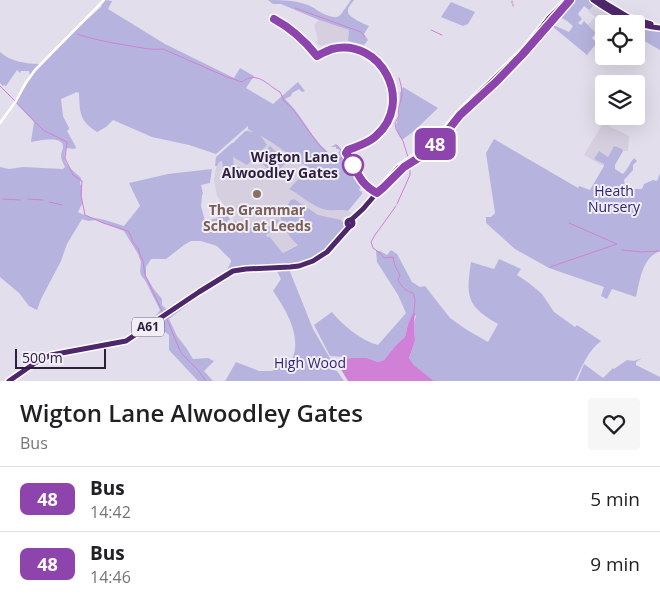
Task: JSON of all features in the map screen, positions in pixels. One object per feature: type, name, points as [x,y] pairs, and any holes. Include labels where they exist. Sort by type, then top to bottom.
[{"type":"highway","name":"A61","points":[[9,381],[35,363],[51,355],[126,341],[233,271],[299,266],[313,261],[327,252],[356,216],[403,164],[436,140],[480,92],[492,85],[569,0]]},
{"type":"highway","points":[[592,0],[626,20],[642,25],[660,26]]},
{"type":"highway","points":[[600,0],[628,17],[660,26]]},
{"type":"highway","name":"A61","points":[[397,171],[441,139],[465,110],[475,102],[537,37]]},
{"type":"highway","points":[[468,104],[475,102]]},
{"type":"highway","points":[[457,116],[465,110]]},
{"type":"street","points":[[0,124],[35,70],[104,0]]},
{"type":"shaded area","points":[[595,4],[610,15],[595,15],[595,17],[588,11]]},
{"type":"shaded area","points":[[595,17],[595,32],[588,25]]},
{"type":"shaded area","points":[[319,20],[349,30],[348,41],[320,46],[316,42],[318,40],[314,25]]},
{"type":"shaded area","points":[[602,125],[607,125],[629,136],[628,151],[623,151],[614,146],[603,166],[584,155]]},
{"type":"shaded area","name":"The Grammar School at Leeds","points":[[248,129],[309,168],[289,189],[311,203],[338,210],[346,210],[355,215],[344,217],[342,221],[344,229],[330,248],[296,245],[283,253],[269,236],[234,222],[230,210],[217,196],[214,179],[218,158]]},
{"type":"shaded area","points":[[413,313],[415,313],[415,341],[409,358],[414,365],[434,381],[348,381],[339,366],[344,359],[367,358],[378,362],[384,360],[405,337]]},
{"type":"green space","points":[[105,0],[112,1],[108,9],[165,44],[234,78],[240,68],[254,76],[246,88],[273,104],[298,82],[305,91],[302,92],[299,89],[285,99],[322,147],[338,159],[340,150],[336,149],[336,147],[331,147],[336,144],[350,161],[363,184],[359,190],[362,194],[348,211],[323,209],[313,204],[289,189],[309,168],[261,136],[267,145],[247,165],[233,157],[234,167],[240,167],[241,173],[232,174],[231,167],[223,168],[222,161],[215,166],[216,157],[245,131],[253,132],[248,129],[248,126],[216,154],[189,145],[152,137],[113,120],[97,132],[87,124],[82,116],[79,93],[77,92],[61,99],[63,116],[69,128],[67,131],[76,147],[75,149],[66,148],[66,162],[81,178],[82,204],[78,212],[124,226],[140,206],[129,183],[168,174],[212,169],[210,183],[201,185],[203,194],[201,206],[205,221],[218,218],[220,213],[224,211],[228,214],[230,220],[228,220],[223,231],[225,232],[231,222],[234,221],[244,222],[248,228],[269,227],[272,219],[279,220],[273,230],[266,235],[283,253],[298,245],[287,232],[280,216],[291,200],[294,199],[318,215],[341,220],[345,224],[340,235],[327,250],[311,260],[301,263],[278,267],[234,269],[226,272],[231,260],[217,246],[201,241],[191,241],[166,259],[151,259],[146,267],[146,276],[162,299],[162,305],[166,309],[173,305],[176,306],[146,326],[160,310],[141,275],[141,262],[138,254],[124,231],[96,220],[88,221],[82,219],[67,244],[61,261],[37,310],[29,306],[19,293],[0,277],[0,167],[9,169],[23,167],[63,169],[65,167],[61,156],[62,143],[55,140],[31,142],[34,122],[16,103],[36,71],[68,37],[102,6]]},
{"type":"green space","points":[[268,0],[286,0],[303,3],[326,15],[336,17],[339,16],[351,0],[354,0],[348,12],[353,18],[369,26],[364,34],[368,40],[364,45],[348,41],[349,30],[281,4],[273,4]]},
{"type":"green space","points":[[573,0],[590,0],[610,14],[595,4],[589,10],[584,6],[578,14],[582,19],[578,23],[581,25],[584,21],[595,32],[592,38],[595,41],[595,45],[587,55],[552,26],[550,27],[551,24],[569,32],[573,26],[560,17],[556,24],[552,23]]},
{"type":"green space","points":[[451,2],[475,12],[468,24],[463,26],[441,17]]},
{"type":"green space","points":[[645,26],[660,29],[660,50],[645,41]]},
{"type":"green space","points":[[0,52],[8,58],[39,64],[30,76],[29,71],[21,71],[20,73],[17,70],[6,86],[3,86],[0,83]]},
{"type":"green space","points":[[403,87],[438,108],[402,140],[396,126],[399,114],[400,93]]},
{"type":"green space","name":"Heath Nursery","points":[[494,139],[578,188],[579,186],[590,190],[604,166],[604,164],[594,159],[599,151],[608,157],[614,146],[623,151],[615,165],[615,169],[623,174],[634,158],[637,161],[633,165],[633,170],[624,180],[626,186],[633,189],[642,189],[644,184],[653,180],[657,181],[660,173],[660,251],[654,254],[646,264],[636,297],[612,289],[607,299],[601,296],[604,287],[549,268],[515,249],[486,223],[486,217],[491,217],[495,213],[486,153]]},
{"type":"green space","points":[[270,146],[287,162],[274,175],[258,159]]},
{"type":"green space","points":[[391,250],[397,254],[412,282],[420,287],[425,286],[450,318],[488,342],[498,324],[487,318],[474,305],[469,292],[469,274],[471,262],[494,269],[499,259],[521,269],[517,275],[542,294],[554,312],[575,327],[577,325],[601,341],[589,354],[575,381],[434,381],[414,365],[409,358],[415,341],[414,323],[416,316],[413,313],[405,337],[384,360],[378,362],[367,358],[344,359],[343,357],[330,356],[314,325],[332,312],[353,332],[365,340],[378,345],[406,313],[398,295],[377,262],[376,251],[387,255]]},
{"type":"green space","name":"High Wood","points":[[276,269],[289,269],[313,329],[334,365],[333,370],[337,371],[344,381],[225,381],[236,362],[259,371],[272,371],[292,360],[295,340],[292,325],[273,291],[281,279]]},
{"type":"green space","points":[[195,296],[195,299],[169,319],[177,336],[193,359],[208,358],[214,361],[204,371],[213,381],[198,381],[169,350],[169,335],[164,331],[165,328],[154,324]]},
{"type":"green space","points":[[642,358],[636,362],[636,365],[660,377],[660,381],[577,381],[584,364],[603,378],[613,368],[627,360],[634,361]]},
{"type":"waterway","points":[[295,8],[361,32],[365,37]]},
{"type":"waterway","points":[[431,30],[442,35]]},
{"type":"waterway","points":[[77,34],[118,44],[147,49],[163,49],[242,82],[247,79],[257,78],[280,92],[282,96]]},
{"type":"waterway","points":[[399,78],[402,95],[399,116],[395,123],[408,157]]},
{"type":"waterway","points":[[0,86],[15,101]]},
{"type":"waterway","points":[[282,96],[319,145],[335,160],[342,157],[345,158],[354,173]]},
{"type":"waterway","points":[[17,103],[43,130],[67,142],[65,158],[73,175],[82,181],[81,195],[85,215],[128,231],[132,241],[138,248],[143,261],[145,275],[163,313]]},
{"type":"waterway","points":[[337,145],[345,157]]},
{"type":"waterway","points":[[397,204],[410,175],[410,164]]},
{"type":"waterway","points":[[3,199],[20,200]]},
{"type":"waterway","points":[[28,199],[43,200]]},
{"type":"waterway","points":[[49,202],[62,205]]},
{"type":"waterway","points":[[396,206],[371,242],[373,248],[384,258],[393,257],[400,275],[398,280],[404,288],[413,293],[415,300],[414,312]]},
{"type":"waterway","points":[[550,267],[617,244],[569,223]]},
{"type":"waterway","points":[[622,250],[660,251]]},
{"type":"waterway","points":[[166,317],[181,353],[206,381]]},
{"type":"bus line","name":"48","points":[[274,19],[286,25],[317,56],[332,49],[351,49],[370,56],[382,66],[392,88],[392,111],[386,124],[377,136],[364,144],[348,150],[346,153],[362,182],[377,193],[404,167],[420,157],[441,139],[460,115],[522,55],[570,0]]},
{"type":"place","name":"Wigton Lane Alwoodley Gates","points":[[353,165]]},
{"type":"place","name":"The Grammar School at Leeds","points":[[257,194]]}]
